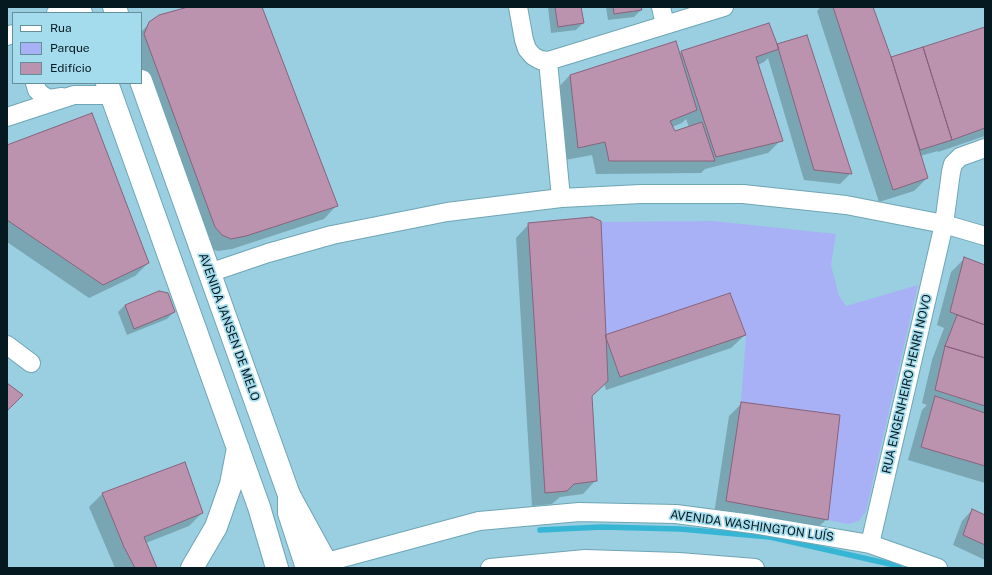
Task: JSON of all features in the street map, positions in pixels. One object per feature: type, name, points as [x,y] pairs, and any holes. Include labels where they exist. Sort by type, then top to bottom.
[{"type":"main road","name":"AVENIDA JANSEN DE MELO","points":[[142,84],[289,495],[289,513],[321,566]]},
{"type":"main road","points":[[109,89],[260,507],[277,568]]},
{"type":"main road","points":[[192,568],[216,527],[231,484],[238,446]]},
{"type":"street","points":[[518,7],[524,40],[528,50],[536,58],[548,61],[724,7]]},
{"type":"street","points":[[662,7],[665,25]]},
{"type":"street","points":[[548,61],[561,198]]},
{"type":"street","points":[[35,84],[37,90],[49,99],[109,89]]},
{"type":"street","points":[[7,117],[74,95]]},
{"type":"street","name":"RUA ENGENHEIRO HENRI NOVO","points":[[870,544],[944,224],[948,189],[953,164],[960,157],[985,148]]},
{"type":"street","points":[[209,273],[268,253],[332,235],[447,212],[561,198],[641,194],[743,194],[846,205],[944,224],[985,236]]},
{"type":"street","points":[[7,346],[31,363]]},
{"type":"street","name":"AVENIDA WASHINGTON LUÍS","points":[[321,566],[479,521],[579,512],[676,514],[752,524],[870,544],[938,568]]},
{"type":"street","points":[[490,568],[585,559],[679,562],[755,568]]},
{"type":"green space","points":[[713,221],[836,234],[831,265],[839,296],[846,306],[918,285],[866,511],[859,521],[849,524],[726,501],[741,402],[746,335],[730,293],[605,335],[601,222]]},
{"type":"building","points":[[188,7],[262,7],[338,206],[246,236],[231,239],[222,235],[215,227],[144,34],[149,22],[159,15]]},
{"type":"building","points":[[555,7],[581,7],[584,23],[558,27]]},
{"type":"building","points":[[613,7],[641,7],[642,10],[614,14]]},
{"type":"building","points":[[833,7],[873,7],[891,57],[928,178],[893,190]]},
{"type":"building","points":[[769,23],[779,49],[756,57],[783,141],[716,157],[681,51]]},
{"type":"building","points":[[985,27],[985,128],[952,140],[923,47]]},
{"type":"building","points":[[807,35],[852,174],[814,170],[777,44]]},
{"type":"building","points":[[676,41],[697,110],[670,121],[675,131],[702,122],[715,161],[609,161],[605,142],[578,148],[570,75]]},
{"type":"building","points":[[923,47],[952,140],[920,150],[891,57]]},
{"type":"building","points":[[92,113],[149,263],[103,285],[7,220],[7,145]]},
{"type":"building","points":[[592,217],[601,221],[608,381],[592,396],[597,481],[574,484],[567,491],[545,493],[528,223]]},
{"type":"building","points":[[964,257],[985,265],[985,325],[950,312]]},
{"type":"building","points":[[159,291],[168,293],[175,312],[134,329],[125,305]]},
{"type":"building","points":[[730,293],[746,335],[620,377],[605,335]]},
{"type":"building","points":[[957,315],[985,325],[985,358],[945,346]]},
{"type":"building","points":[[945,346],[985,358],[985,406],[935,390]]},
{"type":"building","points":[[7,383],[23,395],[7,411]]},
{"type":"building","points":[[935,396],[985,413],[985,466],[921,447]]},
{"type":"building","points":[[741,402],[840,415],[828,520],[726,501]]},
{"type":"building","points":[[185,462],[203,513],[144,537],[157,568],[135,568],[124,547],[102,493]]},
{"type":"building","points":[[972,509],[985,515],[985,545],[963,535]]},
{"type":"waterway","points":[[540,530],[602,527],[680,529],[770,537],[890,564],[900,568]]}]
